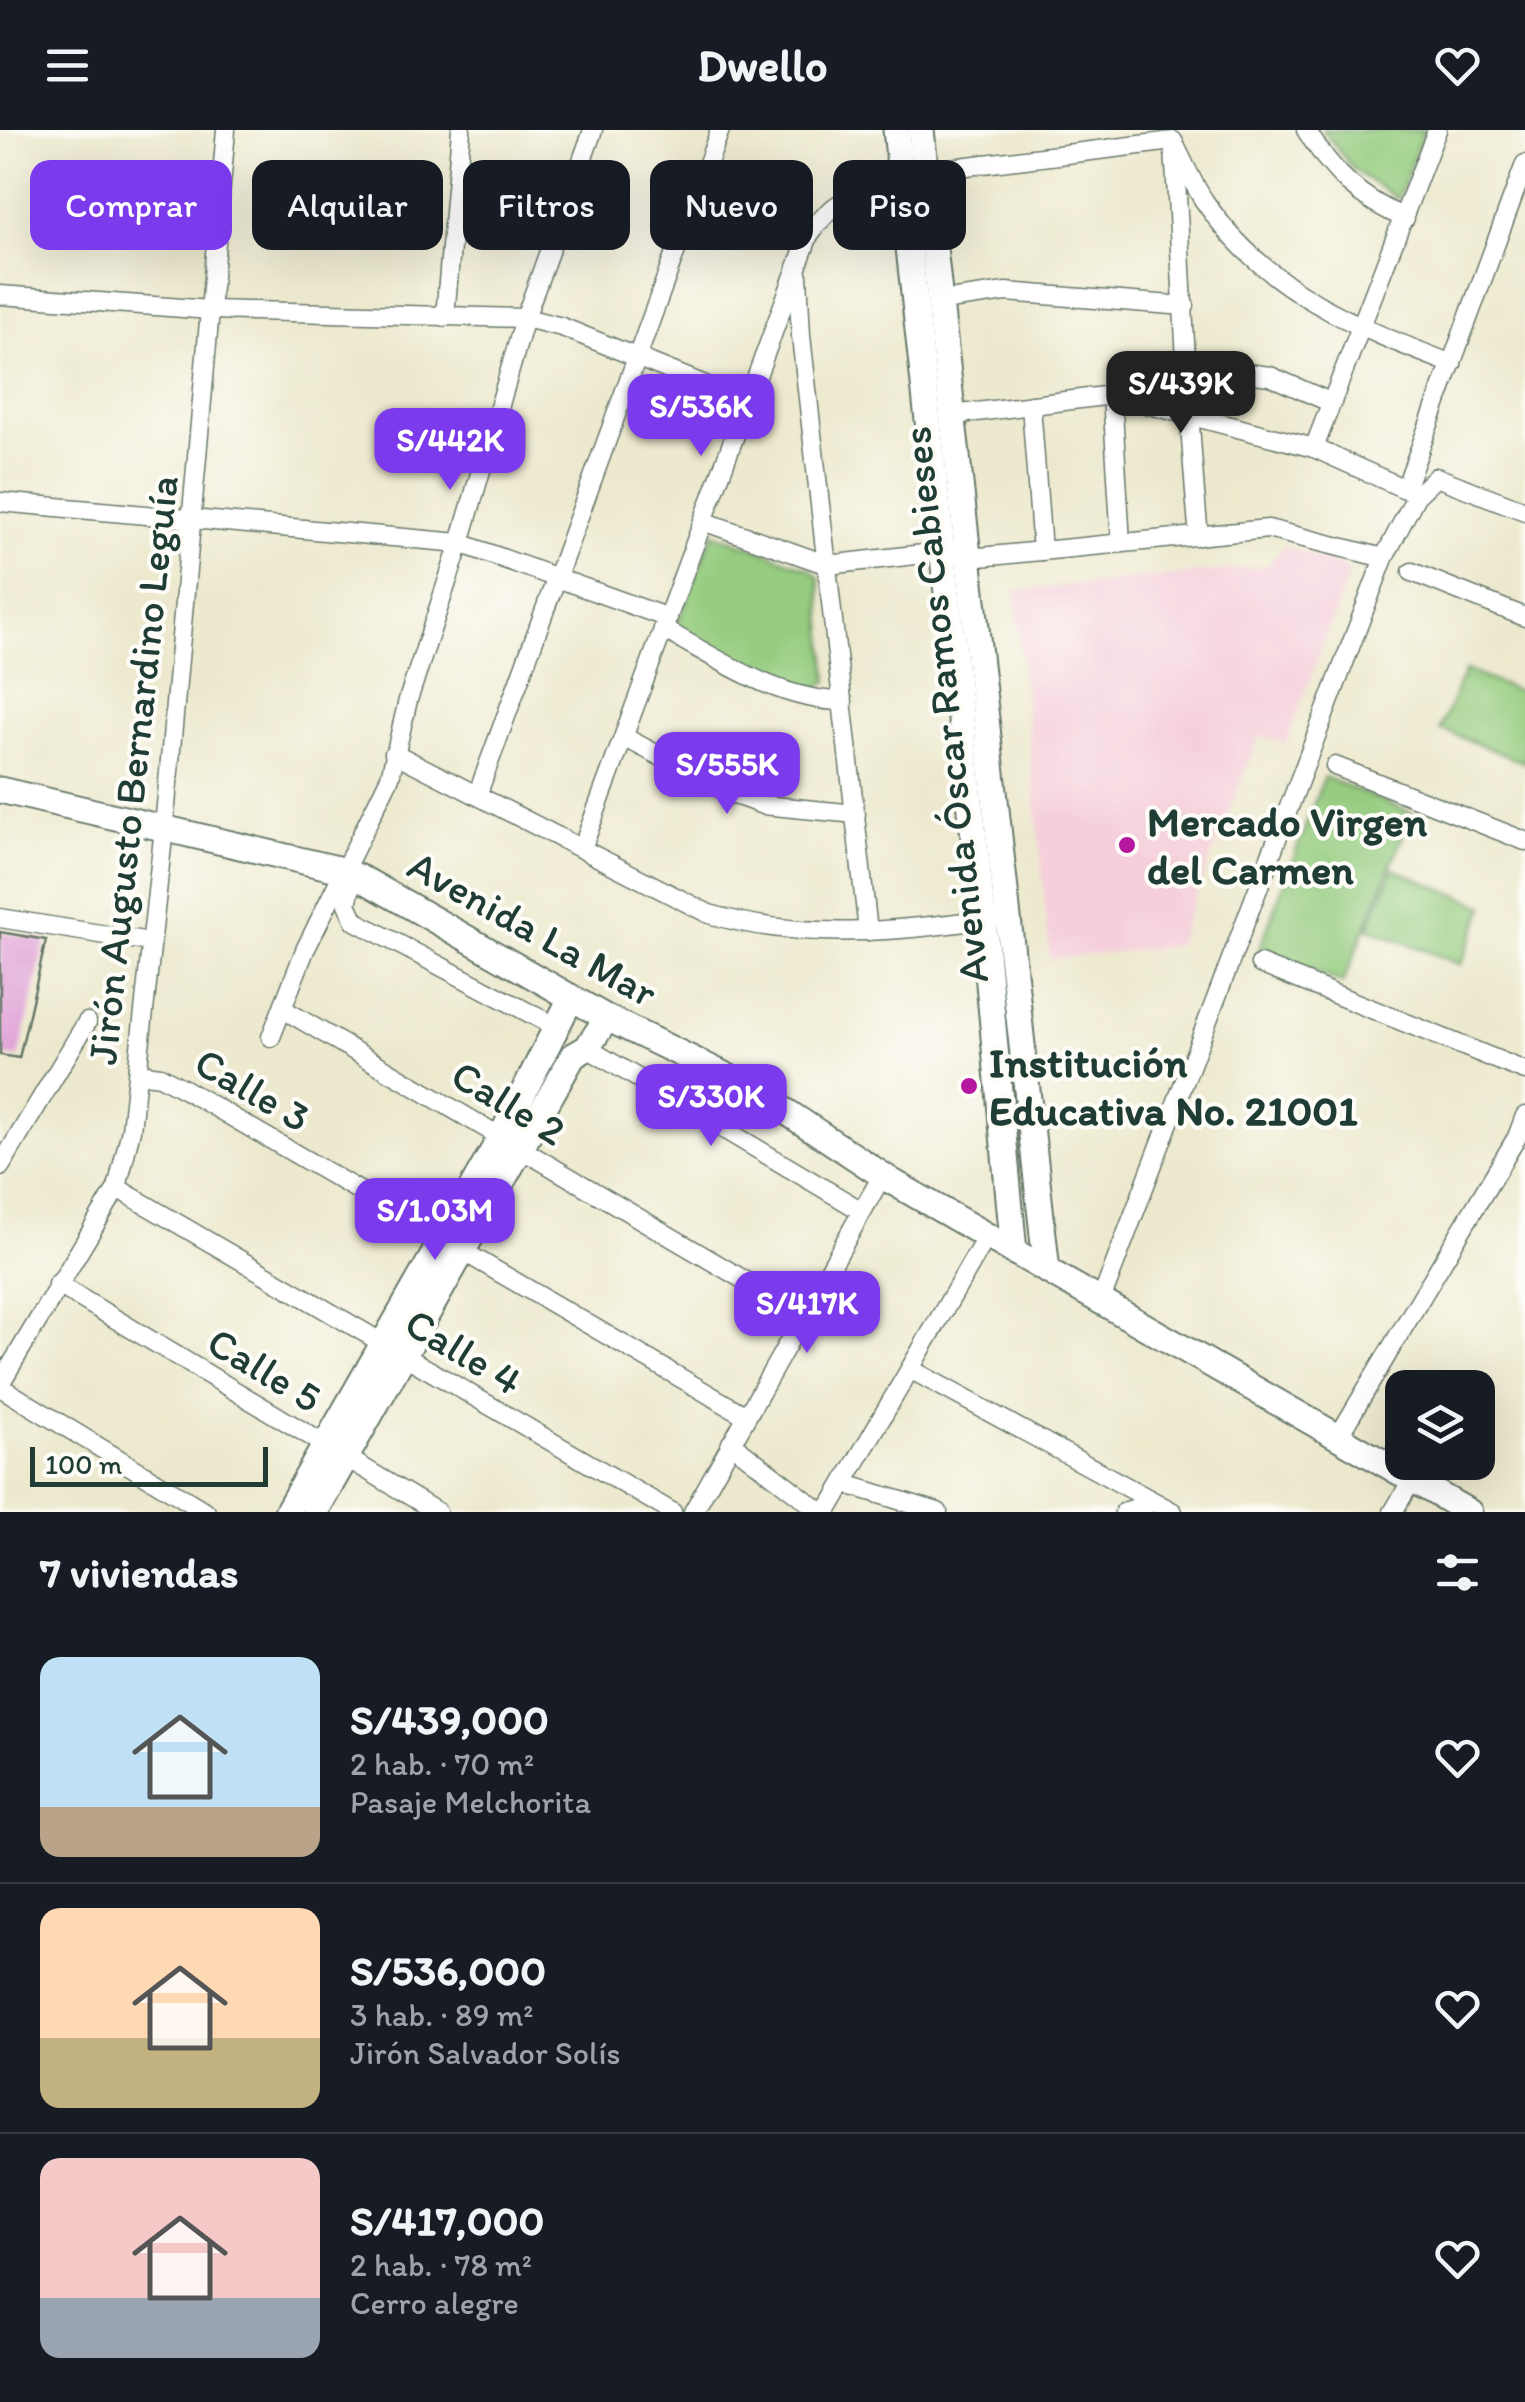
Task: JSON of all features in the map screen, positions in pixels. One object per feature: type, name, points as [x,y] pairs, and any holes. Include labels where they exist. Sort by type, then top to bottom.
[{"type":"street","name":"Jirón Augusto Bernardino Leguía","points":[[0,1386],[117,1188],[131,1130],[164,828],[226,130]]},
{"type":"street","points":[[445,317],[462,130]]},
{"type":"street","points":[[271,1038],[390,777],[524,318],[593,130]]},
{"type":"street","points":[[478,793],[720,130]]},
{"type":"street","points":[[710,158],[734,130]]},
{"type":"street","name":"Avenida Óscar Ramos Cabieses","points":[[896,130],[899,160]]},
{"type":"street","name":"Avenida Óscar Ramos Cabieses","points":[[921,130],[925,160]]},
{"type":"street","points":[[1306,130],[1324,159],[1358,194],[1405,218]]},
{"type":"street","points":[[1314,448],[1437,130]]},
{"type":"street","points":[[966,166],[1172,135]]},
{"type":"street","points":[[1172,135],[1185,306],[1186,413],[1198,536]]},
{"type":"street","points":[[1172,135],[1204,200],[1266,271],[1306,301],[1360,328],[1452,364]]},
{"type":"street","points":[[953,415],[1112,395],[1314,448],[1405,489],[1525,164]]},
{"type":"street","points":[[583,846],[808,236],[833,206]]},
{"type":"street","name":"Avenida Óscar Ramos Cabieses","points":[[909,250],[941,552],[1047,1271]]},
{"type":"street","name":"Avenida Óscar Ramos Cabieses","points":[[934,250],[969,558],[1014,1252]]},
{"type":"street","points":[[798,265],[801,336],[868,930]]},
{"type":"street","points":[[940,301],[1006,292],[1185,306]]},
{"type":"street","points":[[0,295],[211,310],[524,318],[562,326],[747,402]]},
{"type":"street","points":[[1222,370],[1270,376],[1332,403]]},
{"type":"street","points":[[1112,395],[1121,544]]},
{"type":"street","points":[[1031,405],[1042,551]]},
{"type":"street","points":[[1100,1303],[1384,558],[1416,496],[1436,478],[1525,511]]},
{"type":"street","points":[[0,502],[460,543],[558,575],[666,624],[787,692],[842,701]]},
{"type":"street","points":[[704,521],[828,564],[941,552],[969,558],[1268,530],[1384,558]]},
{"type":"street","points":[[1412,572],[1525,616]]},
{"type":"street","points":[[624,737],[726,792],[764,805],[856,814]]},
{"type":"street","points":[[394,753],[721,918],[806,931],[868,930],[995,917]]},
{"type":"street","points":[[1335,766],[1525,842]]},
{"type":"street","name":"Avenida La Mar","points":[[0,790],[348,873],[607,1018],[749,1088],[882,1176],[1385,1464]]},
{"type":"street","points":[[348,873],[347,904],[355,921],[554,1026]]},
{"type":"street","points":[[0,918],[150,942]]},
{"type":"street","points":[[1260,964],[1525,1071]]},
{"type":"street","points":[[510,1143],[552,1043],[554,1026],[571,998]]},
{"type":"street","name":"Calle 2","points":[[283,1009],[802,1314]]},
{"type":"street","points":[[287,1512],[335,1452],[510,1143],[573,1056],[587,1048],[607,1018]]},
{"type":"street","points":[[0,1167],[88,1022]]},
{"type":"street","points":[[587,1048],[860,1210]]},
{"type":"street","name":"Calle 3","points":[[138,1073],[160,1076],[184,1088],[746,1416]]},
{"type":"street","points":[[1338,1437],[1525,1116]]},
{"type":"street","points":[[693,1512],[882,1176]]},
{"type":"street","name":"Calle 4","points":[[117,1188],[672,1512]]},
{"type":"street","points":[[731,1443],[824,1512],[846,1484],[987,1236]]},
{"type":"street","name":"Calle 5","points":[[58,1284],[437,1512]]},
{"type":"street","points":[[910,1370],[1173,1512]]},
{"type":"street","points":[[0,1386],[206,1512]]},
{"type":"street","points":[[315,1512],[335,1452]]},
{"type":"street","points":[[1393,1512],[1412,1480]]},
{"type":"street","name":"Avenida La Mar","points":[[1412,1480],[1469,1512]]},
{"type":"street","points":[[846,1484],[938,1512]]},
{"type":"street","points":[[1124,1512],[1154,1502]]},
{"type":"path","points":[[88,1022],[116,1006],[144,1008]]},
{"type":"shaded area","name":"Mercado Virgen del Carmen","points":[[1285,546],[1350,570],[1286,744],[1259,735],[1176,946],[1050,959],[1015,591],[1267,566]]},
{"type":"green space","points":[[1322,130],[1424,130],[1398,199],[1354,170]]},
{"type":"green space","points":[[713,533],[811,569],[819,578],[828,681],[812,691],[756,670],[676,628]]},
{"type":"green space","points":[[1465,670],[1525,694],[1525,763],[1440,729]]},
{"type":"green space","points":[[1324,777],[1412,813],[1343,983],[1259,950]]},
{"type":"green space","points":[[1393,869],[1485,906],[1461,965],[1368,928]]},
{"type":"building","points":[[0,932],[46,940],[19,1058],[0,1055]]},
{"type":"place","name":"Mercado Virgen del Carmen","points":[[1127,845]]},
{"type":"place","name":"Institución Educativa No. 21001","points":[[969,1086]]}]
